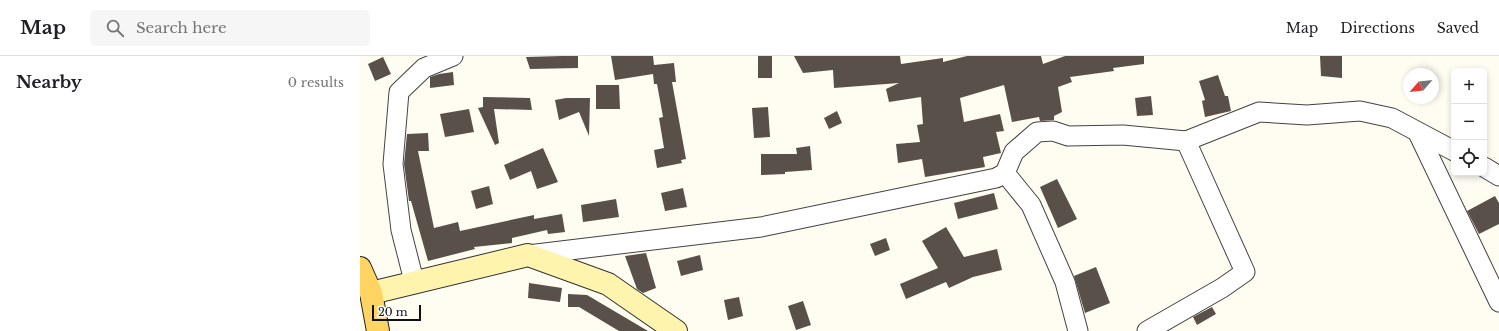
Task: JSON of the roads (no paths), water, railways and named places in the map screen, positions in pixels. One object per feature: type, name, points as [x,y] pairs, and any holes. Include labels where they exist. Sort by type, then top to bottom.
[{"type":"main road","points":[[360,268],[365,296],[378,331]]},
{"type":"street","points":[[414,281],[401,230],[393,164],[399,92],[424,68],[453,56]]},
{"type":"street","points":[[365,296],[414,281],[528,256],[761,227],[996,178],[1005,173],[1014,152],[1037,132],[1053,131],[1068,136],[1123,136],[1186,141],[1259,112],[1306,114],[1360,111],[1392,118],[1451,150]]},
{"type":"street","points":[[1418,133],[1499,302]]},
{"type":"street","points":[[1147,331],[1222,288],[1245,272],[1186,141]]},
{"type":"street","points":[[1487,169],[1499,176]]},
{"type":"street","points":[[1005,173],[1031,206],[1065,282],[1078,331]]},
{"type":"street","points":[[528,256],[608,284],[676,331]]}]
